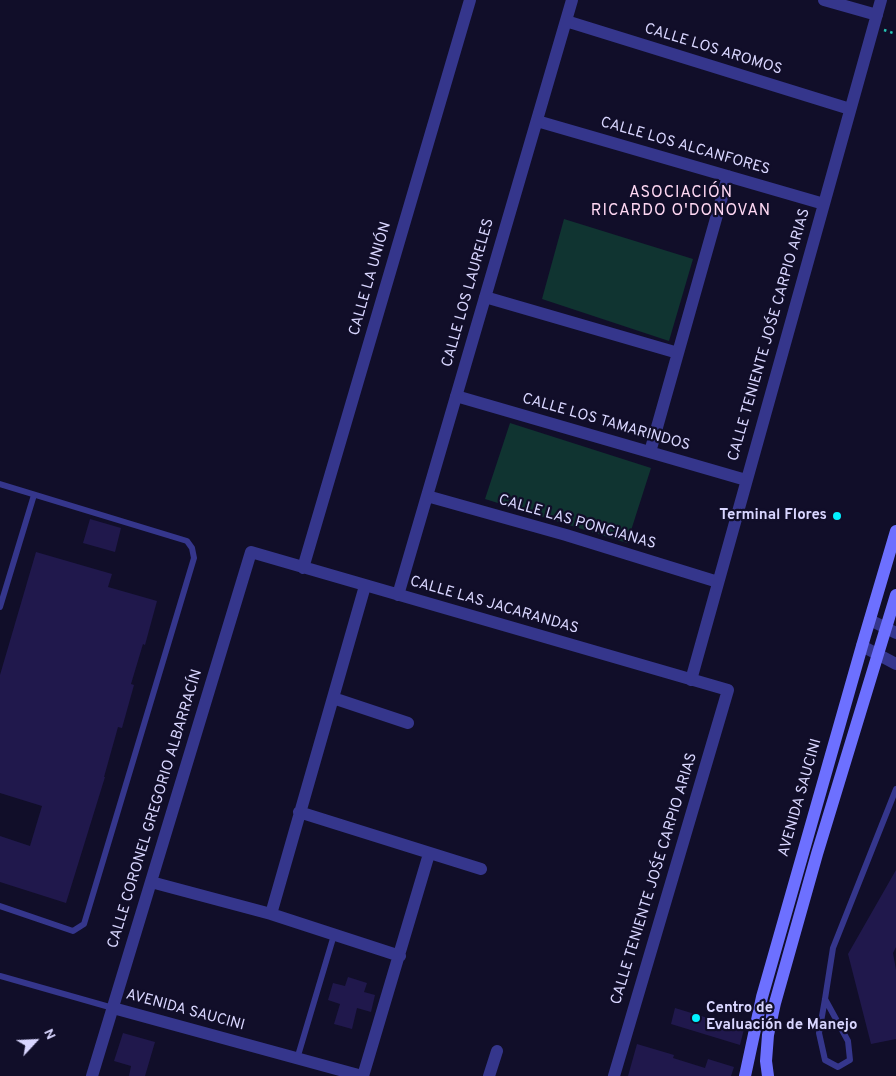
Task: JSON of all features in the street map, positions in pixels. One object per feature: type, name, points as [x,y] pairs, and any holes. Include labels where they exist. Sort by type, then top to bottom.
[{"type":"main road","name":"AVENIDA SAUCINI","points":[[745,1076],[762,998],[896,532]]},
{"type":"main road","name":"AVENIDA SAUCINI","points":[[768,1076],[766,1055],[775,1003],[817,854],[878,654],[891,630],[896,595]]},
{"type":"main road","points":[[812,819],[826,824]]},
{"type":"main road","points":[[804,850],[817,854]]},
{"type":"street","name":"CALLE LA UNIÓN","points":[[303,568],[470,0]]},
{"type":"street","name":"CALLE LOS LAURELES","points":[[398,595],[572,0]]},
{"type":"street","points":[[824,0],[877,15]]},
{"type":"street","name":"CALLE TENIENTE JOŚE CARPIO ARIAS","points":[[691,680],[881,0]]},
{"type":"street","name":"CALLE LOS AROMOS","points":[[566,21],[850,110]]},
{"type":"street","name":"CALLE LOS ALCANFORES","points":[[537,121],[824,204]]},
{"type":"street","points":[[650,452],[728,176]]},
{"type":"street","points":[[485,297],[678,353]]},
{"type":"street","name":"CALLE LOS TAMARINDOS","points":[[456,396],[746,480]]},
{"type":"street","name":"CALLE LAS PONCIANAS","points":[[427,496],[566,535],[718,582]]},
{"type":"street","name":"CALLE LAS JACARANDAS","points":[[250,552],[728,690]]},
{"type":"street","name":"CALLE CORONEL GREGORIO ALBARRACÍN","points":[[92,1076],[250,552]]},
{"type":"street","points":[[271,914],[365,586]]},
{"type":"street","points":[[870,620],[891,630]]},
{"type":"street","points":[[862,646],[896,664]]},
{"type":"street","name":"CALLE TENIENTE JOŚE CARPIO ARIAS","points":[[614,1076],[728,690]]},
{"type":"street","points":[[333,698],[408,723]]},
{"type":"street","points":[[299,812],[481,869]]},
{"type":"street","points":[[362,1076],[400,956],[429,854]]},
{"type":"street","points":[[151,882],[271,914],[400,956]]},
{"type":"street","name":"AVENIDA SAUCINI","points":[[113,1008],[362,1076]]},
{"type":"street","points":[[489,1076],[497,1051]]},
{"type":"lane","points":[[0,484],[187,541],[192,548],[194,558],[84,924],[72,931],[0,906]]},
{"type":"lane","points":[[0,607],[34,495]]},
{"type":"lane","points":[[824,999],[848,1041],[850,1060],[838,1067],[825,1060],[819,1033],[824,999],[833,948],[896,789]]},
{"type":"lane","points":[[298,1058],[334,935]]},
{"type":"lane","name":"AVENIDA SAUCINI","points":[[0,976],[113,1008]]},
{"type":"green space","points":[[564,219],[693,259],[669,341],[542,299]]},
{"type":"green space","points":[[510,423],[651,468],[627,543],[485,499]]},
{"type":"building","points":[[90,519],[121,528],[115,552],[83,543]]},
{"type":"building","points":[[36,552],[112,574],[108,587],[157,601],[145,645],[143,644],[131,684],[134,685],[122,728],[118,727],[105,777],[66,903],[0,882],[0,836],[30,846],[42,806],[0,793],[0,675]]},
{"type":"building","points":[[896,870],[896,947],[893,953],[896,970],[896,1039],[871,1044],[848,954]]},
{"type":"building","points":[[348,977],[367,983],[364,992],[375,995],[371,1012],[357,1008],[352,1029],[334,1024],[340,1004],[328,1000],[333,983],[345,986]]},
{"type":"building","points":[[675,1008],[744,1029],[740,1045],[671,1024]]},
{"type":"building","points":[[123,1033],[155,1042],[145,1076],[129,1076],[131,1066],[114,1061]]},
{"type":"building","points":[[637,1044],[674,1055],[673,1058],[705,1068],[708,1059],[734,1067],[731,1076],[628,1076]]},
{"type":"place","name":"Terminal Flores","points":[[837,516]]},
{"type":"place","name":"Centro de Evaluación de Manejo","points":[[696,1018]]},
{"type":"district","name":"ASOCIACIÓN RICARDO O'DONOVAN","points":[[681,203]]}]
